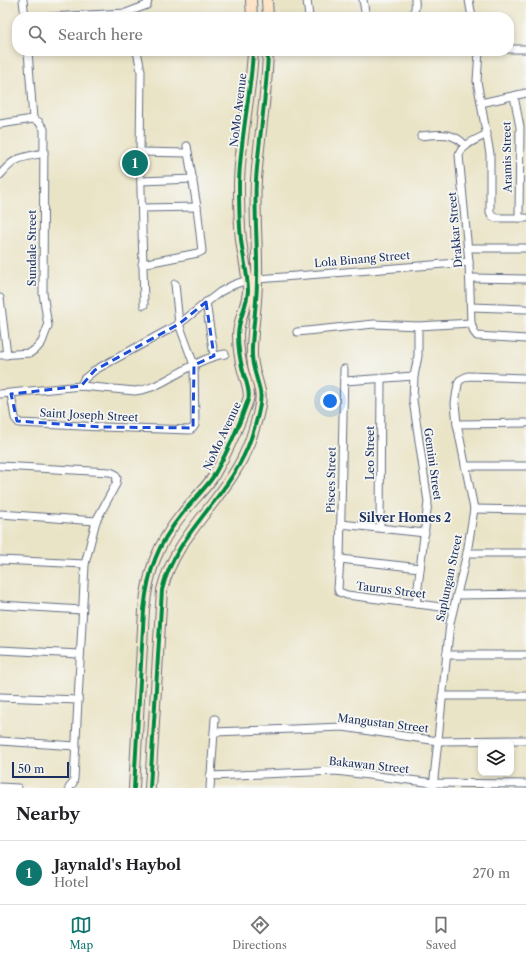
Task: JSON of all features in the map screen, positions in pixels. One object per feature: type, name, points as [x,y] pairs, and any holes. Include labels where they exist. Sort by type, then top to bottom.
[{"type":"main road","points":[[251,0],[252,12]]},
{"type":"main road","points":[[267,0],[268,12]]},
{"type":"main road","name":"NoMo Avenue","points":[[150,788],[162,590],[165,575],[175,555],[195,525],[226,487],[237,469],[251,439],[261,399],[253,370],[252,356],[253,324],[257,299],[241,241],[239,181],[242,144],[250,86],[252,56]]},
{"type":"main road","name":"NoMo Avenue","points":[[134,788],[144,610],[151,570],[160,547],[182,514],[205,488],[213,476],[234,434],[249,398],[242,370],[238,333],[252,279],[256,181],[266,88],[268,56]]},
{"type":"street","points":[[23,0],[25,12]]},
{"type":"street","points":[[133,12],[147,5],[148,0]]},
{"type":"street","points":[[307,0],[308,12]]},
{"type":"street","points":[[363,0],[365,12]]},
{"type":"street","points":[[414,12],[416,7],[415,0]]},
{"type":"street","points":[[469,0],[471,12]]},
{"type":"street","points":[[514,49],[526,49]]},
{"type":"street","points":[[0,124],[33,119],[28,56]]},
{"type":"street","points":[[138,56],[141,71],[140,152],[144,305]]},
{"type":"street","points":[[479,56],[477,81],[490,154],[490,212],[492,216],[496,218],[522,218]]},
{"type":"street","points":[[481,103],[526,93]]},
{"type":"street","name":"Aramis Street","points":[[514,96],[520,127],[522,218]]},
{"type":"street","name":"Sundale Street","points":[[3,355],[30,353],[38,348],[48,326],[43,293],[44,129],[39,122],[33,119]]},
{"type":"street","points":[[422,136],[452,135],[457,137],[466,146],[487,134]]},
{"type":"street","points":[[142,264],[202,251],[193,179],[187,146]]},
{"type":"street","name":"Drakkar Street","points":[[466,146],[459,152],[459,155],[468,248],[471,323],[474,332],[478,336],[526,339]]},
{"type":"street","points":[[140,152],[188,154]]},
{"type":"street","points":[[0,175],[12,161],[44,154]]},
{"type":"street","points":[[141,181],[193,179]]},
{"type":"street","points":[[142,208],[197,207]]},
{"type":"street","points":[[468,248],[526,248]]},
{"type":"street","name":"Lola Binang Street","points":[[81,386],[84,379],[95,370],[179,324],[206,302],[233,285],[252,279],[469,262]]},
{"type":"street","points":[[470,278],[526,279]]},
{"type":"street","points":[[175,284],[179,324],[194,365]]},
{"type":"street","points":[[0,298],[3,355]]},
{"type":"street","points":[[206,302],[214,356]]},
{"type":"street","points":[[471,307],[526,309]]},
{"type":"street","points":[[297,332],[374,324],[418,326],[471,323]]},
{"type":"street","name":"Gemini Street","points":[[416,604],[428,502],[413,400],[414,376],[418,356],[418,326]]},
{"type":"street","points":[[0,394],[81,386],[144,391],[194,365],[214,356],[225,354]]},
{"type":"street","name":"Saint Joseph Street","points":[[11,394],[15,418],[19,423],[190,430],[195,425],[194,365]]},
{"type":"street","name":"Pisces Street","points":[[339,592],[344,369]]},
{"type":"street","points":[[344,381],[414,376]]},
{"type":"street","name":"Saplungan Street","points":[[434,786],[450,623],[467,553],[474,509],[457,424],[455,404],[458,384],[464,377],[474,376],[526,378]]},
{"type":"street","name":"Leo Street","points":[[380,528],[381,378]]},
{"type":"street","points":[[457,424],[526,423]]},
{"type":"street","points":[[0,466],[110,472],[115,474],[117,478],[116,484],[96,521],[85,564],[74,779],[69,788]]},
{"type":"street","points":[[465,466],[526,466]]},
{"type":"street","points":[[474,509],[526,510]]},
{"type":"street","points":[[0,514],[96,521]]},
{"type":"street","points":[[341,524],[425,533]]},
{"type":"street","points":[[467,553],[526,553]]},
{"type":"street","points":[[340,559],[420,568]]},
{"type":"street","points":[[0,560],[85,564]]},
{"type":"street","name":"Taurus Street","points":[[339,592],[347,595],[441,607]]},
{"type":"street","points":[[458,595],[526,594]]},
{"type":"street","points":[[0,605],[82,610]]},
{"type":"street","points":[[0,650],[80,654]]},
{"type":"street","points":[[446,655],[526,655]]},
{"type":"street","points":[[0,696],[78,700]]},
{"type":"street","points":[[442,696],[526,696]]},
{"type":"street","points":[[210,788],[215,719]]},
{"type":"street","name":"Mangustan Street","points":[[214,732],[343,727],[438,741],[526,740]]},
{"type":"street","points":[[0,741],[76,746]]},
{"type":"street","name":"Bakawan Street","points":[[210,776],[336,770],[434,786],[526,784]]},
{"type":"street","points":[[0,787],[18,788]]},
{"type":"highlighted area","points":[[206,302],[214,356],[194,365],[193,428],[102,427],[17,421],[11,394],[81,386],[95,370],[179,324]]},
{"type":"cycle path","points":[[134,788],[144,610],[151,571],[160,548],[173,525],[213,477],[228,449],[249,397],[240,358],[238,340],[239,324],[248,291],[240,233],[239,183],[241,150],[253,56]]},
{"type":"cycle path","points":[[150,788],[162,590],[169,569],[179,550],[191,531],[231,478],[242,459],[251,438],[260,408],[261,396],[253,365],[252,354],[257,289],[256,180],[268,56]]},
{"type":"place","name":"Jaynald's Haybol","points":[[135,163]]},
{"type":"district","name":"Silver Homes 2","points":[[405,517]]}]
